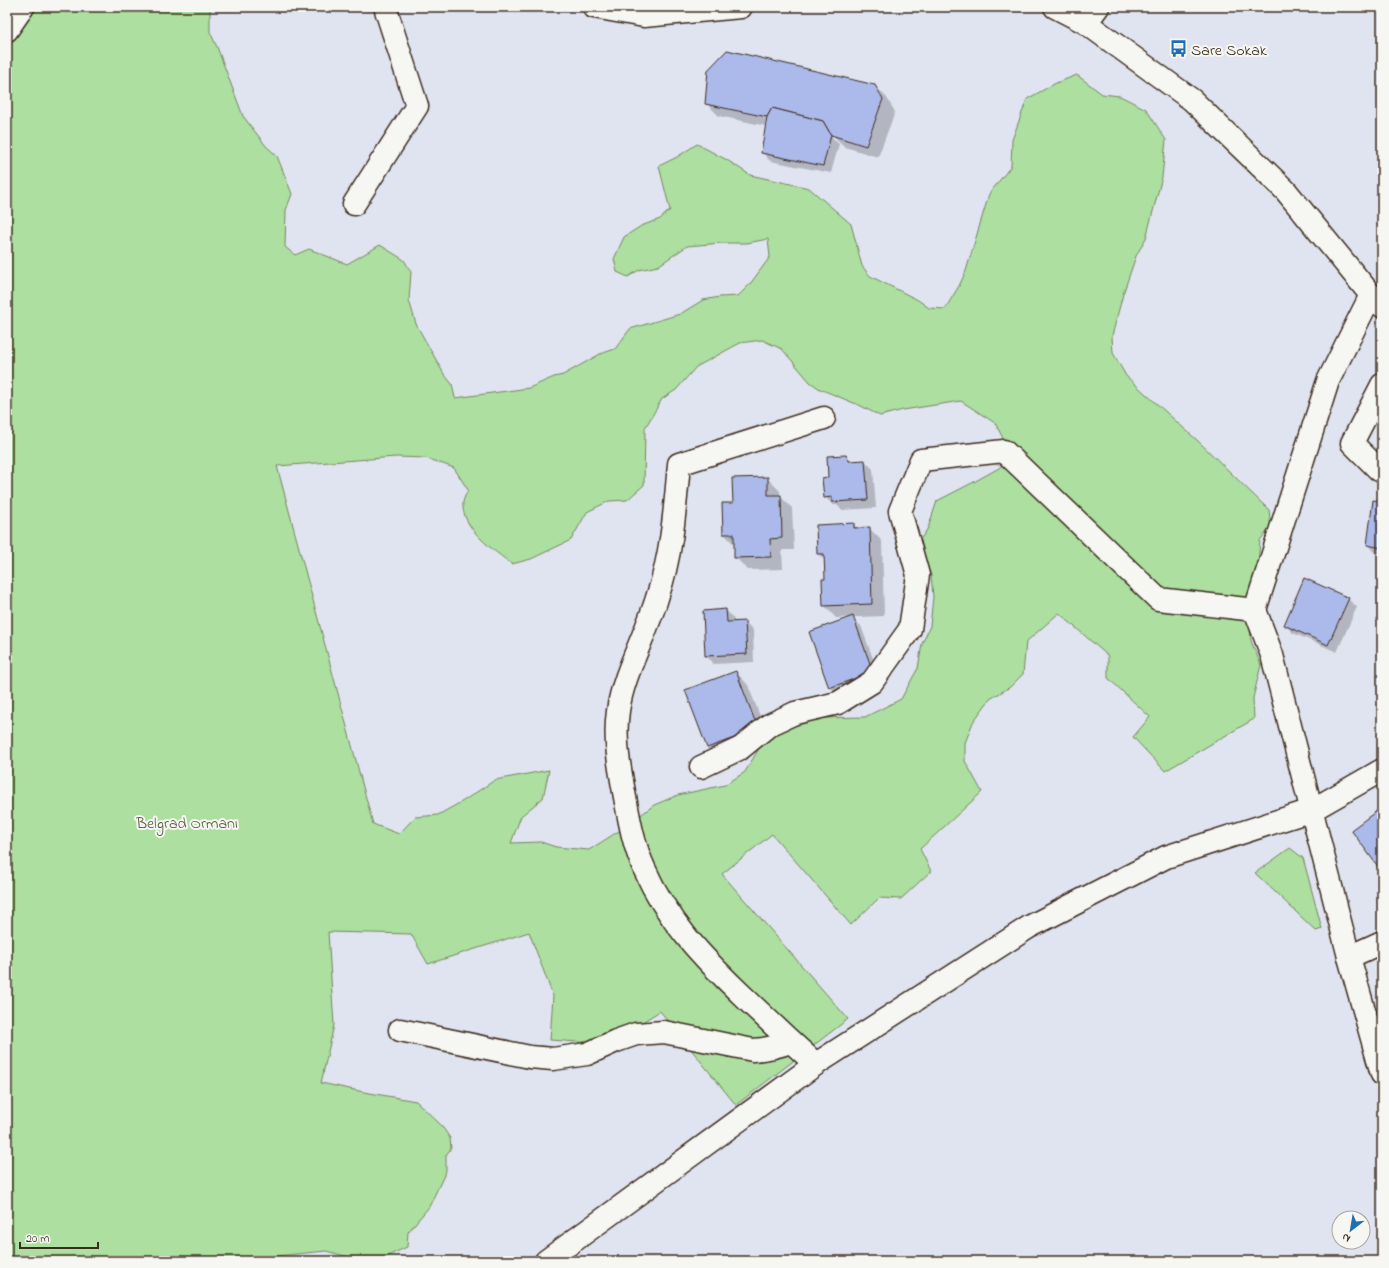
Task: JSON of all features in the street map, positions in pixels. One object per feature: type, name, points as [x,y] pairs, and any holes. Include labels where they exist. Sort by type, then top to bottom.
[{"type":"street","points":[[7,30],[23,7]]},
{"type":"street","points":[[354,204],[417,106],[385,7]]},
{"type":"street","points":[[594,7],[644,16],[741,7]]},
{"type":"street","points":[[1055,7],[1092,15],[1192,100],[1286,191],[1377,300],[1328,381],[1255,610],[1272,655],[1349,957],[1382,1074]]},
{"type":"street","points":[[1382,385],[1352,443],[1379,470],[1382,471]]},
{"type":"street","points":[[816,1064],[790,1042],[711,966],[679,929],[659,899],[643,867],[632,835],[618,755],[616,734],[618,710],[625,682],[658,597],[666,566],[674,527],[679,464],[824,418]]},
{"type":"street","points":[[701,767],[741,748],[769,725],[795,713],[838,703],[872,682],[910,629],[918,575],[900,511],[921,460],[1004,451],[1158,599],[1255,610]]},
{"type":"street","points":[[546,1261],[816,1064],[1036,923],[1166,857],[1312,810],[1382,770]]},
{"type":"street","points":[[1349,957],[1382,942]]},
{"type":"street","points":[[400,1030],[530,1057],[553,1059],[587,1054],[626,1037],[650,1032],[664,1032],[753,1050],[779,1047],[790,1042]]},
{"type":"green space","name":"Belgrad Ormanı","points":[[7,7],[210,7],[210,32],[243,116],[266,146],[277,156],[292,194],[286,210],[285,247],[295,255],[309,249],[347,264],[380,245],[404,260],[411,272],[409,300],[416,324],[444,374],[452,384],[455,398],[529,388],[554,377],[563,375],[600,354],[615,349],[630,329],[680,314],[703,300],[738,296],[750,284],[770,257],[768,239],[747,243],[722,243],[687,246],[658,266],[639,270],[628,277],[617,272],[614,259],[624,237],[641,226],[660,219],[670,210],[659,166],[677,157],[697,144],[727,160],[750,175],[809,188],[851,224],[862,266],[870,276],[918,300],[929,308],[945,309],[966,271],[989,194],[1011,166],[1012,140],[1027,99],[1056,83],[1077,75],[1102,94],[1120,96],[1146,109],[1166,140],[1162,177],[1146,238],[1136,256],[1123,294],[1112,336],[1113,353],[1126,376],[1198,441],[1269,510],[1271,527],[1260,540],[1257,576],[1249,618],[1251,641],[1261,665],[1253,698],[1254,719],[1165,771],[1133,737],[1150,717],[1108,678],[1108,656],[1059,613],[1026,642],[1023,674],[1010,687],[990,699],[973,722],[965,743],[965,761],[982,792],[920,849],[931,871],[901,899],[879,898],[851,925],[772,834],[722,874],[848,1019],[736,1105],[660,1011],[607,1044],[550,1040],[553,996],[529,932],[428,964],[411,934],[328,932],[334,1025],[321,1083],[416,1101],[441,1125],[450,1138],[451,1148],[446,1155],[446,1171],[429,1207],[408,1232],[407,1247],[377,1261],[364,1261],[326,1251],[226,1261],[7,1261]],"holes":[[[762,340],[782,349],[810,382],[820,389],[861,406],[880,416],[903,410],[961,401],[995,423],[1005,442],[1014,451],[999,468],[937,501],[928,528],[920,540],[925,562],[931,575],[933,597],[930,626],[922,644],[918,668],[901,699],[865,717],[821,718],[772,733],[761,745],[745,772],[725,785],[678,795],[654,805],[622,829],[589,850],[556,847],[541,842],[511,843],[521,816],[543,798],[549,770],[495,780],[438,815],[415,817],[399,834],[373,824],[277,466],[396,457],[426,458],[454,468],[468,490],[463,502],[464,511],[472,529],[480,538],[512,564],[531,559],[571,540],[587,512],[609,501],[627,500],[644,485],[645,428],[662,399],[676,390],[696,367],[740,343]]]},
{"type":"green space","points":[[1290,848],[1303,858],[1322,929],[1316,931],[1255,873]]},
{"type":"building","points":[[727,50],[875,85],[883,99],[866,146],[831,135],[823,121],[772,108],[767,117],[705,104],[708,70]]},
{"type":"building","points":[[772,108],[823,121],[831,135],[823,166],[761,153],[767,117]]},
{"type":"building","points":[[846,455],[849,461],[865,460],[868,500],[832,502],[832,497],[824,498],[822,478],[828,477],[827,456]]},
{"type":"building","points":[[768,477],[768,495],[781,495],[782,538],[770,539],[771,557],[734,558],[734,534],[723,534],[722,503],[733,503],[732,478]]},
{"type":"building","points":[[1373,500],[1382,501],[1382,548],[1367,545]]},
{"type":"building","points":[[854,523],[854,528],[870,527],[872,604],[823,606],[822,579],[825,579],[824,554],[817,554],[816,525]]},
{"type":"building","points":[[1304,578],[1349,598],[1328,645],[1284,625]]},
{"type":"building","points":[[726,609],[727,622],[745,621],[747,654],[705,656],[703,611]]},
{"type":"building","points":[[853,616],[873,672],[829,688],[809,632]]},
{"type":"building","points":[[736,671],[758,729],[707,748],[685,690]]},
{"type":"building","points":[[1382,807],[1382,872],[1351,830]]},
{"type":"place","name":"Sare Sokak","points":[[1178,49]]}]
